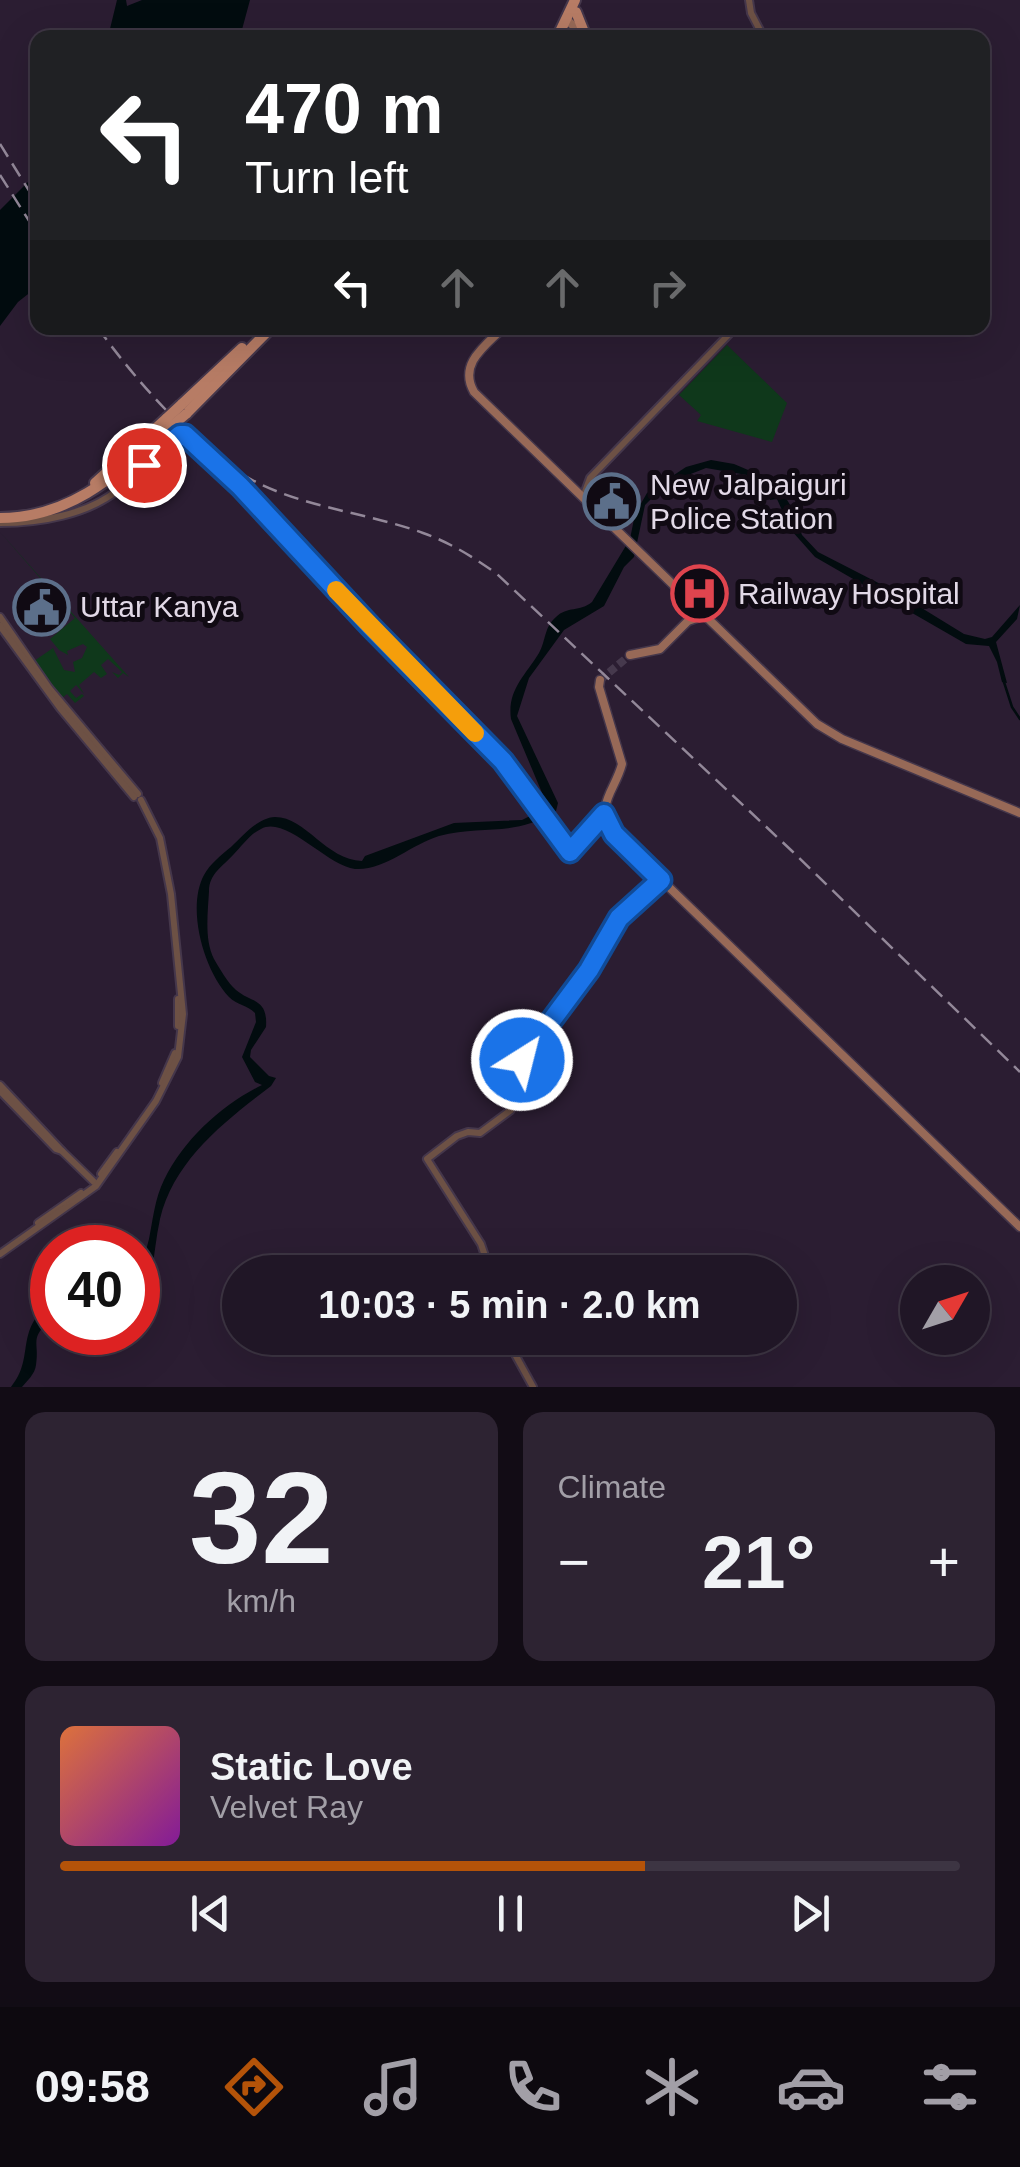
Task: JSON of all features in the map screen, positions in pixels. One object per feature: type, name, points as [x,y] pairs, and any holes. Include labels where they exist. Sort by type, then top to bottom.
[{"type":"main road","points":[[184,410],[255,335]]},
{"type":"main road","points":[[0,518],[46,512],[91,493],[264,335]]},
{"type":"main road","points":[[496,335],[471,362],[470,386],[826,731],[1020,814]]},
{"type":"main road","points":[[691,601],[691,618]]},
{"type":"main road","points":[[630,656],[665,645],[691,618],[705,614]]},
{"type":"main road","points":[[600,682],[622,764],[604,814],[614,834],[1020,1227]]},
{"type":"street","points":[[749,0],[759,30]]},
{"type":"street","points":[[583,498],[592,476],[729,335]]},
{"type":"street","points":[[0,518],[52,518],[114,494],[159,452],[185,435],[240,486],[503,761],[571,852],[579,838],[604,814]]},
{"type":"street","points":[[0,617],[60,708],[138,798],[160,838],[171,894],[183,1014],[178,1057],[156,1101],[96,1186],[0,1252]]},
{"type":"street","points":[[0,626],[14,642]]},
{"type":"street","points":[[0,1252],[94,1182],[156,1097],[178,1041],[176,966],[166,880],[156,840],[138,798]]},
{"type":"street","points":[[485,1255],[427,1159],[462,1134],[478,1134],[494,1124],[511,1110],[510,1098],[537,1082],[522,1062],[525,1052],[584,978],[619,918],[661,880]]},
{"type":"street","points":[[0,1088],[94,1182]]},
{"type":"street","points":[[515,1355],[533,1387]]},
{"type":"green space","points":[[727,345],[787,403],[772,442],[697,421],[701,415],[679,395]]},
{"type":"green space","points":[[0,532],[129,677],[123,673],[118,678],[112,672],[122,672],[108,659],[101,665],[107,674],[101,678],[94,672],[79,685],[84,694],[76,685],[70,691],[76,698],[84,696],[75,703],[67,694],[62,698],[34,661],[53,648],[64,670],[75,672],[73,662],[82,658],[87,647],[83,644],[67,651],[68,655],[50,639],[75,618]]},
{"type":"shaded area","points":[[117,0],[126,0],[127,6],[142,0],[250,0],[242,30],[110,30]]},
{"type":"shaded area","points":[[30,180],[30,293],[0,326],[0,210]]},
{"type":"shaded area","points":[[711,460],[734,464],[769,479],[779,487],[802,535],[818,552],[894,591],[964,634],[992,637],[1020,605],[1017,619],[996,642],[1007,683],[1002,682],[989,646],[966,644],[815,557],[791,530],[777,499],[770,500],[769,489],[747,475],[706,468],[678,479],[645,505],[634,557],[624,567],[604,606],[564,630],[529,678],[517,716],[558,803],[556,811],[512,828],[439,836],[377,866],[355,869],[332,860],[282,829],[271,827],[253,834],[214,875],[208,916],[211,951],[233,987],[264,1011],[266,1027],[250,1057],[276,1078],[189,1160],[167,1198],[159,1225],[152,1225],[164,1180],[183,1150],[206,1124],[262,1085],[255,1082],[242,1057],[256,1022],[255,1013],[232,1000],[220,986],[200,939],[197,904],[206,871],[251,828],[268,818],[297,824],[338,854],[362,861],[365,856],[454,823],[522,820],[548,807],[511,719],[514,691],[539,653],[552,621],[565,611],[592,602],[630,539],[635,514],[647,493],[686,467]]},
{"type":"shaded area","points":[[30,1330],[30,1355],[37,1355],[34,1371],[22,1387],[11,1387],[22,1365]]},
{"type":"waterway","points":[[1003,679],[1020,719]]},
{"type":"tunnel","points":[[600,680],[630,655]]},
{"type":"railway","points":[[0,144],[30,192]]},
{"type":"railway","points":[[0,175],[30,222]]},
{"type":"railway","points":[[103,335],[172,416],[239,472],[302,500],[433,537],[497,574],[1020,1072]]},
{"type":"slow traffic","points":[[336,590],[475,733]]},
{"type":"place","name":"New Jalpaiguri Police Station","points":[[611,502]]},
{"type":"place","name":"Railway Hospital","points":[[699,594]]},
{"type":"place","name":"Uttar Kanya","points":[[41,607]]},
{"type":"route","points":[[144,465],[185,435],[240,486],[503,761],[570,852],[604,814],[614,834],[661,880],[619,918],[589,970],[522,1060]]}]
